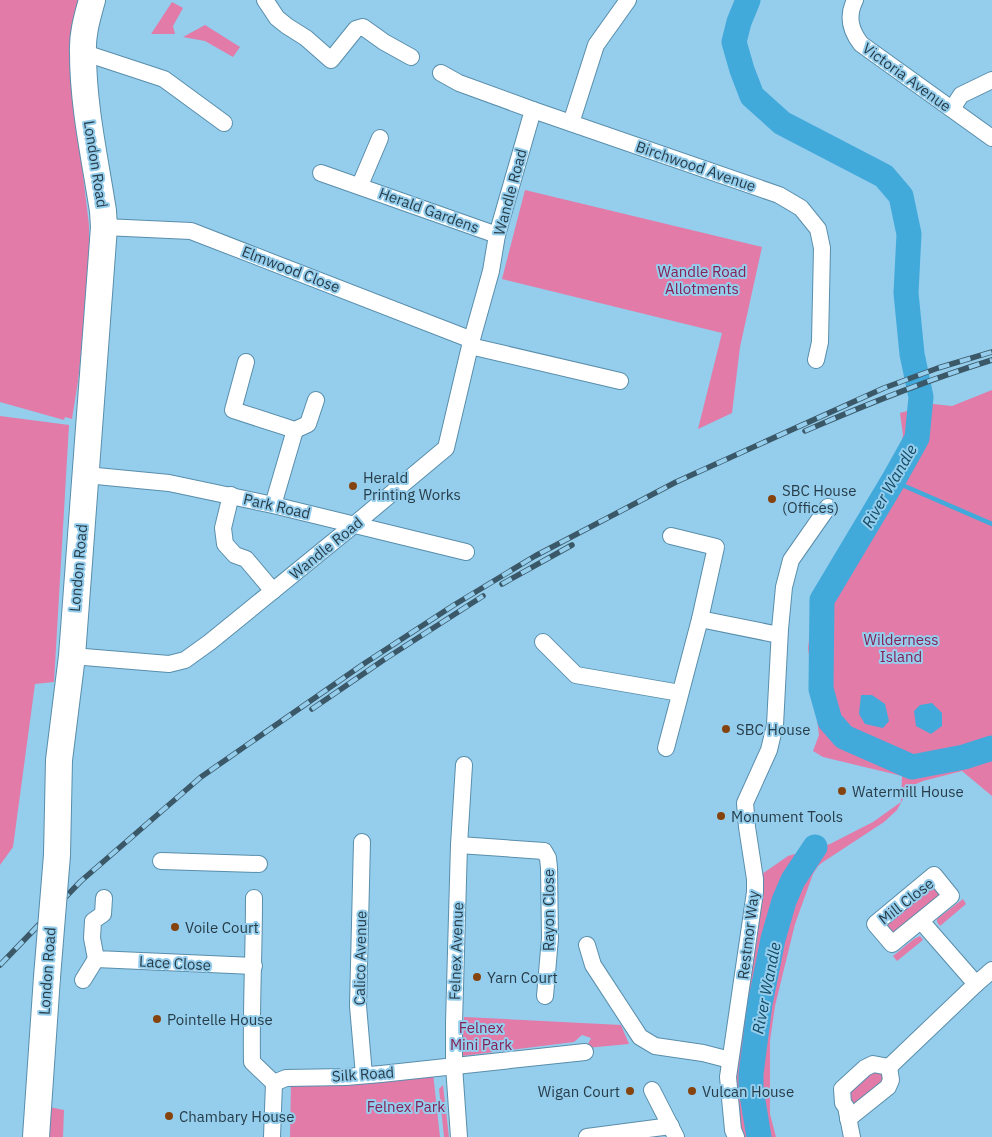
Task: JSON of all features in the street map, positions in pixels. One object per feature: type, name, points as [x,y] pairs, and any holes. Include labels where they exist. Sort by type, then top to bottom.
[{"type":"main road","name":"London Road","points":[[36,1137],[56,855],[60,760],[72,656],[104,227],[85,94],[82,52],[85,28],[92,0]]},
{"type":"street","points":[[265,0],[278,18],[306,38],[331,60],[356,29],[363,27],[384,42],[410,56]]},
{"type":"street","points":[[570,123],[596,45],[628,0]]},
{"type":"street","name":"Victoria Avenue","points":[[855,0],[850,16],[851,27],[861,44],[992,138]]},
{"type":"street","points":[[82,52],[164,79],[224,123]]},
{"type":"street","name":"Birchwood Avenue","points":[[441,73],[459,83],[533,110],[779,195],[801,208],[818,230],[822,248],[820,342],[816,360]]},
{"type":"street","points":[[952,109],[962,95],[992,80]]},
{"type":"street","name":"Wandle Road","points":[[72,656],[169,664],[185,660],[198,652],[446,448],[471,343],[491,271],[497,235],[533,110]]},
{"type":"street","name":"Herald Gardens","points":[[360,185],[380,138]]},
{"type":"street","name":"Herald Gardens","points":[[321,173],[360,185],[497,235]]},
{"type":"street","name":"Elmwood Close","points":[[104,227],[191,231],[471,343],[620,381]]},
{"type":"street","points":[[246,362],[233,410],[295,430],[308,424],[316,400]]},
{"type":"street","points":[[273,504],[295,430]]},
{"type":"street","name":"Park Road","points":[[86,475],[169,483],[231,495],[466,552]]},
{"type":"street","points":[[231,495],[224,528],[224,544],[235,555],[246,559],[273,591]]},
{"type":"street","name":"Restmor Way","points":[[736,1137],[733,1130],[728,1077],[755,892],[745,803],[769,750],[775,725],[779,635],[784,588],[791,560],[828,507]]},
{"type":"street","points":[[666,748],[700,619],[716,547],[671,536]]},
{"type":"street","points":[[700,619],[779,635]]},
{"type":"street","points":[[544,642],[576,675],[680,693]]},
{"type":"street","name":"Felnex Avenue","points":[[460,1137],[454,1066],[459,845],[464,765]]},
{"type":"street","name":"Calico Avenue","points":[[362,842],[358,1006],[364,1075]]},
{"type":"street","name":"Rayon Close","points":[[459,845],[544,851],[548,858],[550,938],[545,996]]},
{"type":"street","points":[[162,861],[259,864]]},
{"type":"street","name":"Mill Close","points":[[934,876],[951,896],[921,921],[892,944],[875,924],[934,876]]},
{"type":"street","points":[[82,980],[96,959],[92,938],[93,921],[103,914],[104,898]]},
{"type":"street","points":[[254,898],[252,1062],[274,1083],[272,1137]]},
{"type":"street","name":"Mill Close","points":[[921,921],[976,984]]},
{"type":"street","points":[[587,945],[594,965],[640,1037],[654,1046],[704,1052],[730,1060]]},
{"type":"street","name":"Lace Close","points":[[96,959],[254,966]]},
{"type":"street","points":[[889,1067],[992,970]]},
{"type":"street","name":"Silk Road","points":[[274,1083],[286,1078],[364,1075],[585,1052]]},
{"type":"street","points":[[852,1137],[846,1107],[843,1103],[842,1089],[873,1064],[889,1067]]},
{"type":"street","points":[[848,1118],[888,1088],[891,1080],[889,1067]]},
{"type":"street","points":[[587,1137],[674,1132],[652,1090]]},
{"type":"green space","points":[[0,0],[82,0],[81,159],[89,225],[89,277],[72,419],[65,417],[64,420],[0,402]]},
{"type":"green space","points":[[172,2],[183,8],[173,26],[175,34],[151,34]]},
{"type":"green space","points":[[205,25],[240,47],[233,57],[205,41],[183,37]]},
{"type":"green space","name":"Wandle Road Allotments","points":[[525,190],[762,247],[740,347],[732,413],[698,429],[722,333],[502,279]]},
{"type":"green space","name":"Wilderness Island","points":[[992,390],[992,796],[962,771],[923,781],[916,784],[905,795],[897,810],[884,822],[818,866],[813,874],[795,924],[775,1006],[770,1041],[770,1114],[776,1137],[736,1137],[728,1077],[755,879],[788,856],[830,844],[873,822],[901,802],[902,776],[823,757],[813,751],[819,735],[808,648],[815,591],[896,472],[903,435],[900,413],[933,404],[952,406]]},
{"type":"green space","points":[[0,416],[69,425],[54,682],[35,684],[13,847],[0,865]]},
{"type":"green space","points":[[933,885],[941,895],[891,935],[885,922]]},
{"type":"green space","points":[[963,899],[966,904],[940,926],[937,919]]},
{"type":"green space","points":[[920,936],[923,940],[897,961],[893,956]]},
{"type":"green space","name":"Felnex Mini Park","points":[[464,1017],[621,1025],[629,1044],[586,1048],[591,1038],[582,1035],[574,1042],[462,1056]]},
{"type":"green space","points":[[874,1070],[881,1072],[885,1082],[854,1105],[848,1099],[851,1088]]},
{"type":"green space","name":"Felnex Park","points":[[433,1073],[440,1137],[290,1137],[291,1084]]},
{"type":"green space","points":[[443,1085],[449,1137],[444,1137],[439,1089]]},
{"type":"green space","points":[[49,1107],[64,1110],[63,1137],[49,1137]]},
{"type":"water","points":[[861,695],[872,695],[885,704],[889,721],[883,728],[865,724],[859,714]]},
{"type":"water","points":[[932,703],[942,713],[942,726],[931,734],[916,726],[914,711],[920,705]]},
{"type":"waterway","name":"River Wandle","points":[[748,0],[739,22],[734,42],[752,96],[782,123],[884,176],[901,196],[909,234],[906,293],[912,354],[921,397],[917,438],[822,600],[821,689],[830,721],[844,737],[912,767],[964,757],[992,748]]},
{"type":"waterway","points":[[893,481],[992,524]]},
{"type":"waterway","name":"River Wandle","points":[[759,1137],[751,1089],[751,1074],[760,1004],[773,939],[784,901],[793,880],[815,847]]},
{"type":"railway","points":[[0,965],[81,881],[201,777],[365,663],[454,605],[535,556],[676,482],[884,388],[938,368],[992,352]]},
{"type":"railway","points":[[805,431],[897,393],[992,360]]},
{"type":"railway","points":[[502,584],[572,545]]},
{"type":"railway","points":[[312,709],[483,596]]},
{"type":"place","name":"Herald Printing Works","points":[[353,486]]},
{"type":"place","name":"SBC House (Offices)","points":[[772,499]]},
{"type":"place","name":"SBC House","points":[[726,729]]},
{"type":"place","name":"Watermill House","points":[[842,791]]},
{"type":"place","name":"Monument Tools","points":[[721,816]]},
{"type":"place","name":"Voile Court","points":[[175,927]]},
{"type":"place","name":"Yarn Court","points":[[477,977]]},
{"type":"place","name":"Pointelle House","points":[[157,1019]]},
{"type":"place","name":"Wigan Court","points":[[630,1091]]},
{"type":"place","name":"Vulcan House","points":[[692,1091]]},
{"type":"place","name":"Chambary House","points":[[169,1116]]}]
